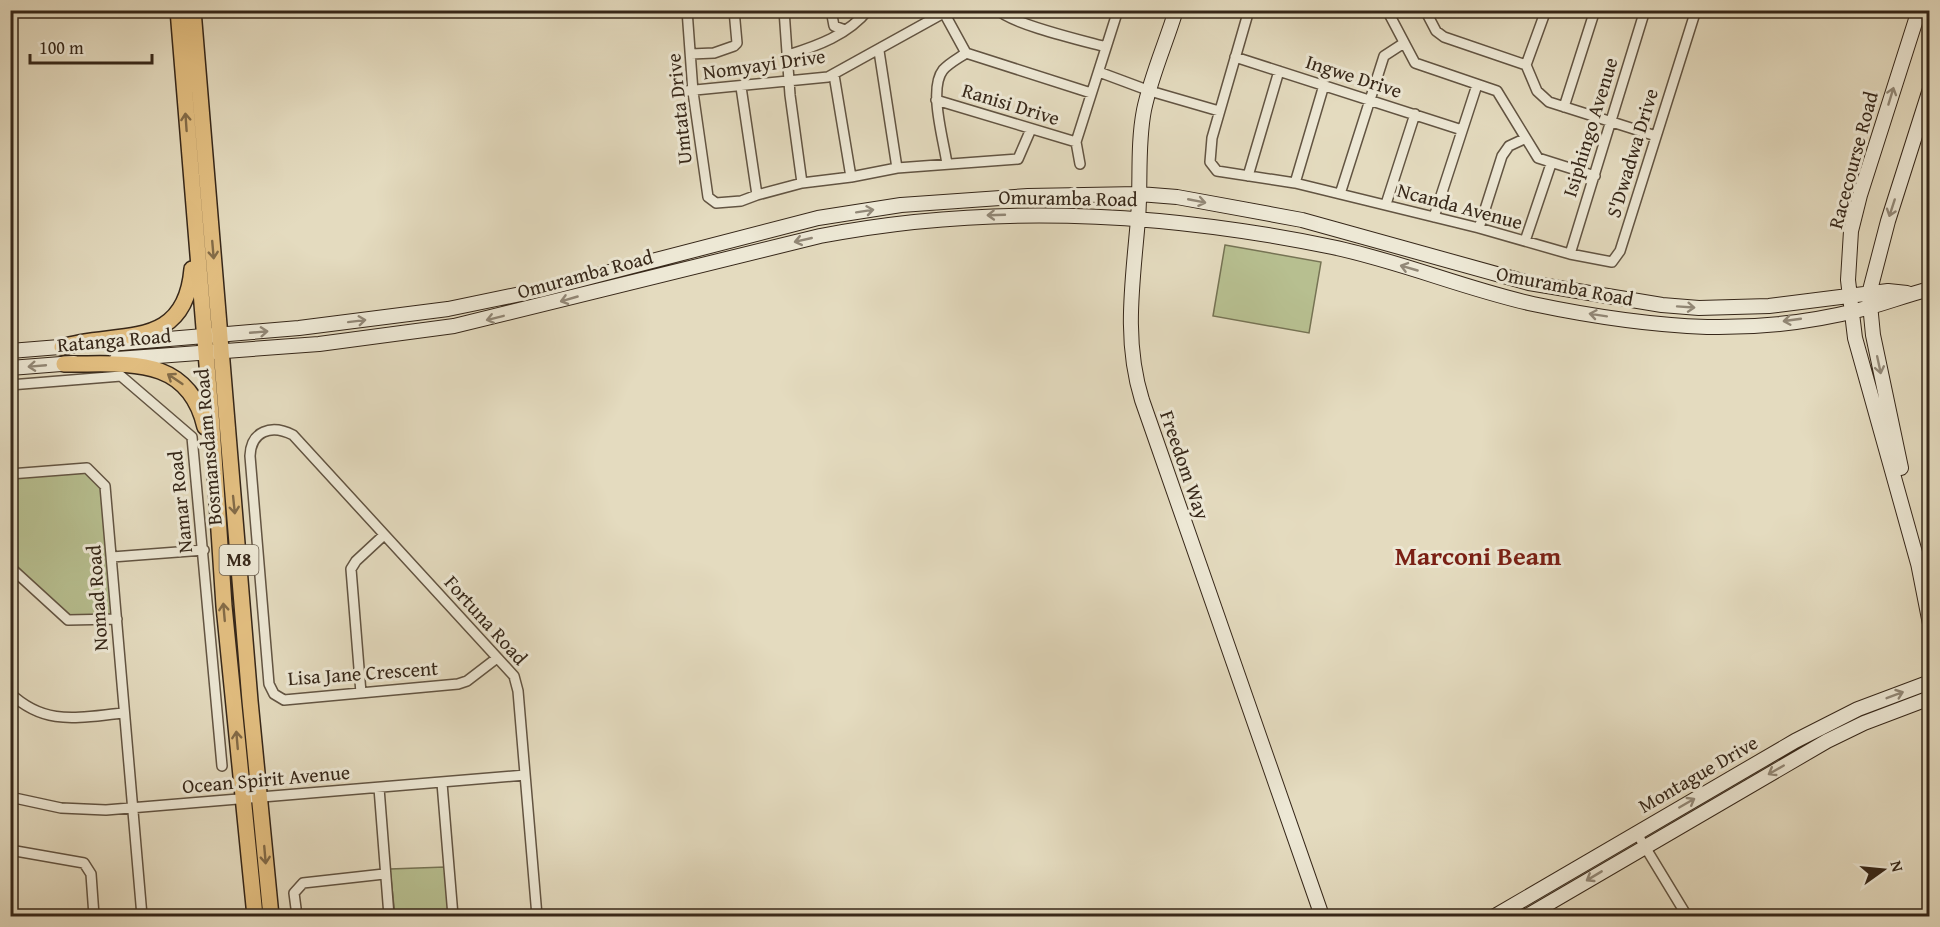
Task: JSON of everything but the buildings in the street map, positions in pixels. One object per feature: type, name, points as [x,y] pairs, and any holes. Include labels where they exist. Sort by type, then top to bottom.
[{"type":"main road","name":"Bosmansdam Road","points":[[178,10],[227,649],[255,916]]},
{"type":"main road","name":"Bosmansdam Road","points":[[193,10],[250,701],[271,916]]},
{"type":"main road","name":"Freedom Way","points":[[1176,10],[1149,91],[1142,124],[1138,217],[1129,324],[1138,389],[1322,916]]},
{"type":"main road","name":"Racecourse Road","points":[[1919,10],[1860,195],[1851,231],[1849,296],[1850,312],[1919,567]]},
{"type":"main road","name":"Racecourse Road","points":[[1929,89],[1888,221],[1869,301],[1929,624]]},
{"type":"main road","name":"Omuramba Road","points":[[221,343],[448,309],[540,290],[818,218],[975,198],[1139,194],[1177,197],[1302,220],[1529,283],[1632,302],[1699,308],[1735,308],[1849,296],[1869,301]]},
{"type":"main road","name":"Omuramba Road","points":[[221,343],[319,344],[462,325],[730,257],[867,226],[916,220],[1027,214],[1138,217],[1334,247],[1532,304],[1639,321],[1708,327],[1740,326],[1850,312],[1869,301],[1929,289]]},
{"type":"main road","points":[[62,347],[83,341],[146,335],[164,325],[178,309],[190,285],[195,230]]},
{"type":"main road","name":"Ratanga Road","points":[[10,351],[62,347],[221,343]]},
{"type":"main road","name":"Ratanga Road","points":[[10,368],[64,364],[205,344]]},
{"type":"main road","points":[[64,364],[136,365],[161,370],[176,378],[199,406],[214,468]]},
{"type":"main road","name":"Montague Drive","points":[[1495,916],[1636,832],[1851,711],[1929,682]]},
{"type":"main road","name":"Montague Drive","points":[[1527,916],[1827,741],[1864,723],[1929,698]]},
{"type":"street","name":"Umtata Drive","points":[[687,10],[693,92],[708,197],[711,202],[741,201],[757,195]]},
{"type":"street","points":[[691,54],[714,53],[735,46],[737,43],[734,10]]},
{"type":"street","points":[[784,10],[789,82],[802,183]]},
{"type":"street","points":[[831,10],[834,26],[845,30]]},
{"type":"street","points":[[788,55],[826,42],[845,30],[868,10]]},
{"type":"street","points":[[998,10],[1002,15],[1106,47]]},
{"type":"street","points":[[1080,164],[1076,142],[1118,10]]},
{"type":"street","points":[[1099,72],[1149,91],[1219,111],[1249,10]]},
{"type":"street","points":[[1388,10],[1412,59],[1419,66],[1500,95],[1532,153],[1551,164],[1595,176]]},
{"type":"street","points":[[1425,10],[1436,31],[1444,37],[1526,65],[1543,98],[1564,107],[1656,136]]},
{"type":"street","points":[[1526,65],[1546,10]]},
{"type":"street","points":[[1564,107],[1595,10]]},
{"type":"street","name":"Isiphingo Avenue","points":[[1570,254],[1645,10]]},
{"type":"street","name":"S'Dwadwa Drive","points":[[1570,254],[1609,264],[1616,259],[1696,10]]},
{"type":"street","points":[[945,11],[966,53],[1091,93]]},
{"type":"street","name":"Nomyayi Drive","points":[[675,92],[789,82],[834,75],[945,11]]},
{"type":"street","points":[[1340,194],[1384,56],[1404,43]]},
{"type":"street","points":[[879,51],[897,168]]},
{"type":"street","points":[[947,164],[936,100],[937,84],[943,70],[966,53]]},
{"type":"street","name":"Ingwe Drive","points":[[1235,57],[1462,130]]},
{"type":"street","points":[[1248,176],[1279,71]]},
{"type":"street","points":[[834,75],[851,177]]},
{"type":"street","points":[[1295,183],[1324,85]]},
{"type":"street","points":[[1434,217],[1476,85]]},
{"type":"street","points":[[741,87],[757,195],[802,183],[897,168],[1018,159],[1031,129]]},
{"type":"street","name":"Ranisi Drive","points":[[936,100],[1076,142]]},
{"type":"street","name":"Ncanda Avenue","points":[[1219,111],[1210,162],[1217,171],[1295,183],[1386,204],[1570,254]]},
{"type":"street","points":[[1386,204],[1415,114]]},
{"type":"street","points":[[1479,228],[1502,156],[1509,146],[1524,139]]},
{"type":"street","points":[[1525,242],[1551,164]]},
{"type":"street","name":"Namar Road","points":[[10,385],[122,377],[192,437],[222,766]]},
{"type":"street","name":"Fortuna Road","points":[[258,434],[272,431],[293,435],[511,672],[517,684],[537,916]]},
{"type":"street","name":"Lisa Jane Crescent","points":[[258,434],[250,443],[250,456],[271,690],[284,700],[463,683],[497,658]]},
{"type":"street","name":"Nomad Road","points":[[10,474],[83,468],[90,470],[103,483],[106,490],[131,808],[142,916]]},
{"type":"street","points":[[361,693],[351,569],[356,561],[384,535]]},
{"type":"street","points":[[112,557],[204,550]]},
{"type":"street","points":[[10,567],[68,620],[117,619]]},
{"type":"street","points":[[10,693],[32,710],[58,718],[124,713]]},
{"type":"street","name":"Ocean Spirit Avenue","points":[[10,797],[61,808],[131,808],[525,775]]},
{"type":"street","points":[[442,783],[453,916]]},
{"type":"street","points":[[379,788],[389,916]]},
{"type":"street","points":[[1636,832],[1687,916]]},
{"type":"street","points":[[10,850],[84,862],[91,874],[94,916]]},
{"type":"street","points":[[297,916],[294,893],[303,883],[384,874]]},
{"type":"green space","points":[[1225,245],[1321,262],[1309,333],[1213,316]]},
{"type":"green space","points":[[83,470],[103,484],[118,619],[72,622],[11,568],[10,474]]},
{"type":"green space","points":[[445,867],[449,916],[395,916],[390,869]]},
{"type":"district","name":"Marconi Beam","points":[[1478,556]]}]
